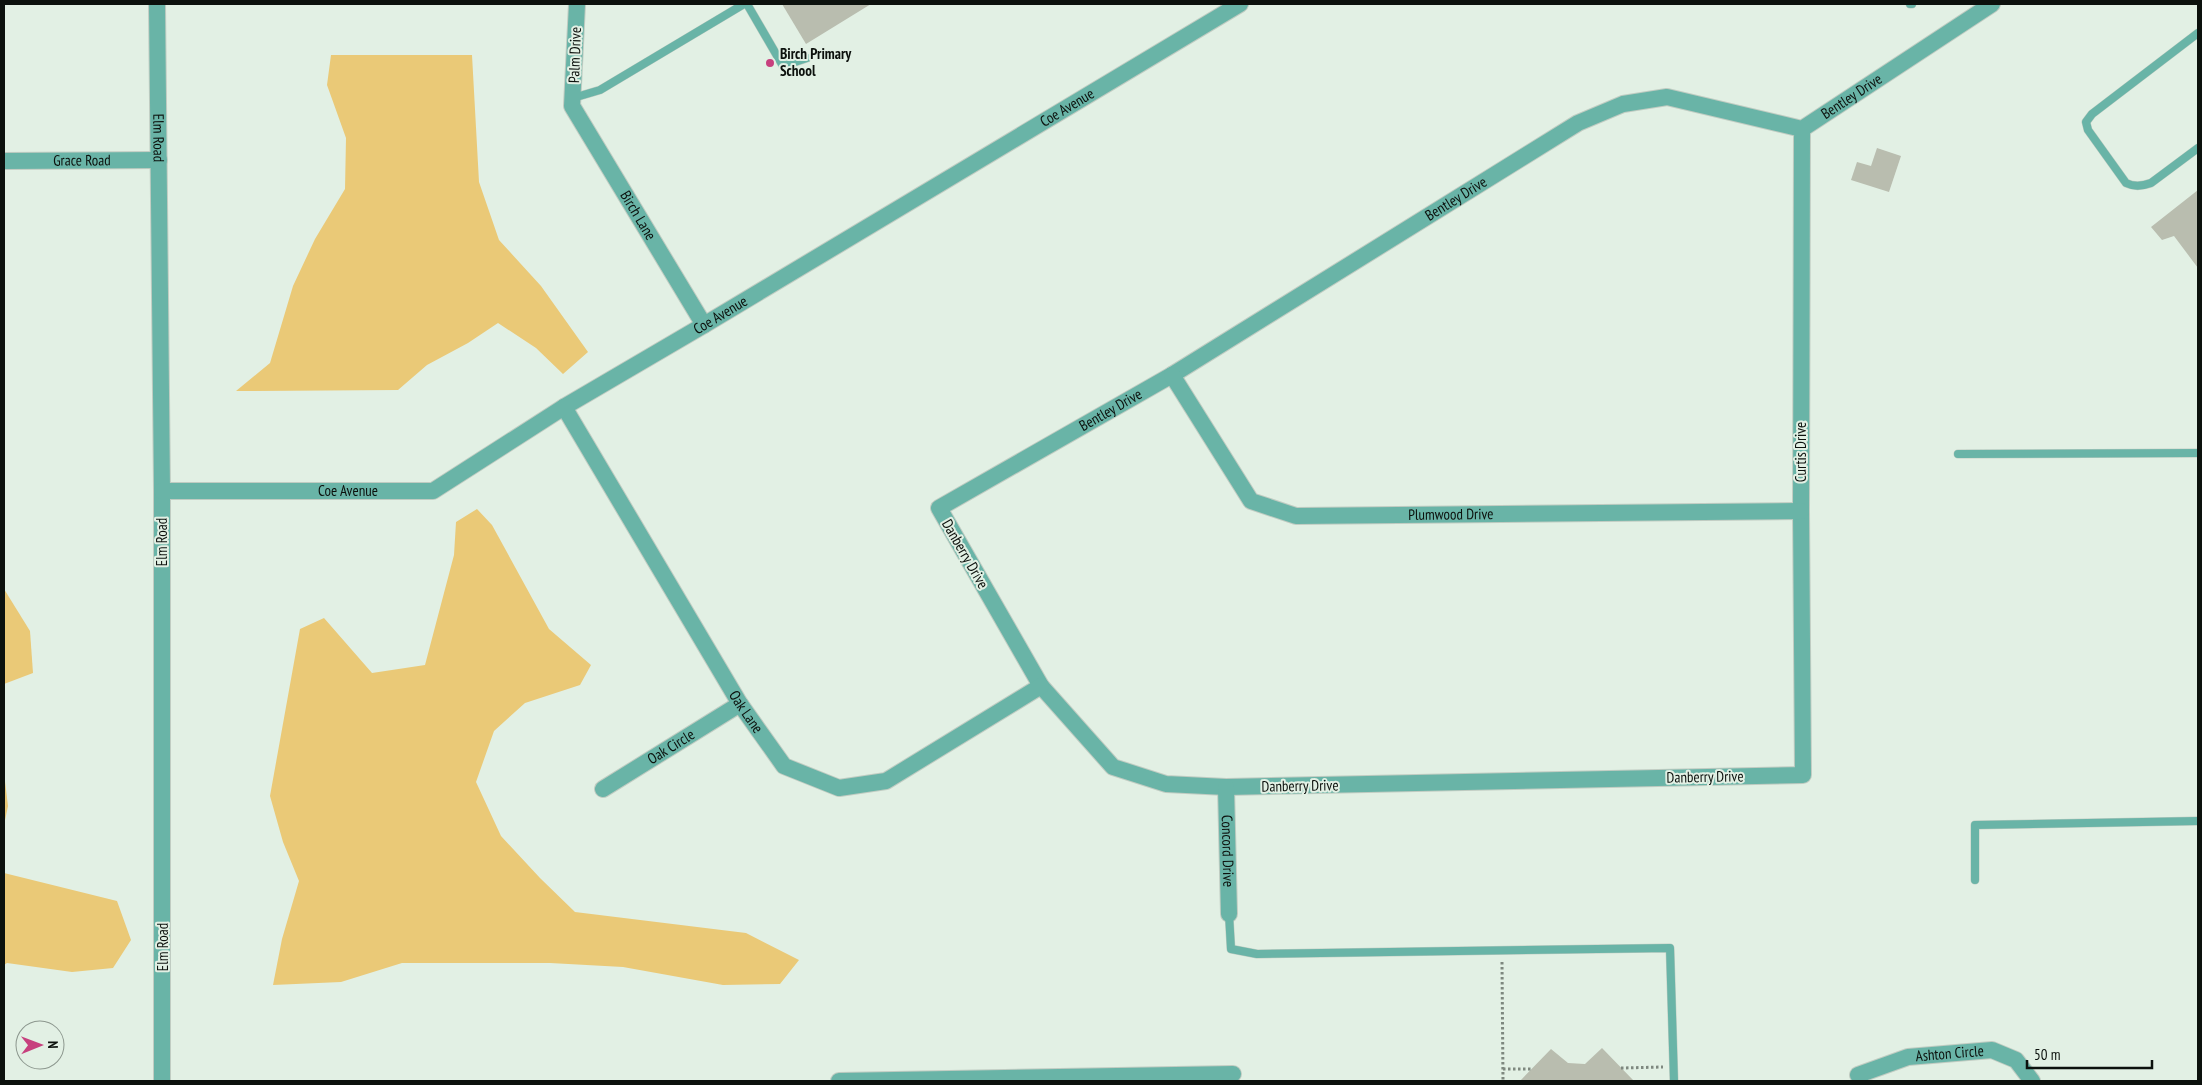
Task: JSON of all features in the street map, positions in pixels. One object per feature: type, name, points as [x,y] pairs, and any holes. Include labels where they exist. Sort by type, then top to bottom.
[{"type":"street","name":"Elm Road","points":[[157,4],[162,491],[162,1081]]},
{"type":"street","name":"Palm Drive","points":[[572,102],[577,4]]},
{"type":"street","name":"Coe Avenue","points":[[162,491],[433,490],[564,407],[1240,4]]},
{"type":"street","name":"Bentley Drive","points":[[939,508],[1172,376],[1578,123],[1623,104],[1667,97],[1802,129],[1992,4]]},
{"type":"street","name":"Birch Lane","points":[[572,102],[704,325]]},
{"type":"street","name":"Curtis Drive","points":[[1802,129],[1801,512],[1803,775]]},
{"type":"street","name":"Grace Road","points":[[4,161],[159,160]]},
{"type":"street","name":"Plumwood Drive","points":[[1172,376],[1251,501],[1296,516],[1801,512]]},
{"type":"street","name":"Oak Lane","points":[[564,407],[740,704],[784,766],[839,788],[886,781],[1041,686]]},
{"type":"street","name":"Danberry Drive","points":[[939,508],[1041,686],[1113,767],[1166,784],[1226,787],[1803,775]]},
{"type":"street","name":"Oak Circle","points":[[603,789],[740,704]]},
{"type":"street","name":"Concord Drive","points":[[1226,787],[1229,914]]},
{"type":"street","name":"Ashton Circle","points":[[1858,1075],[1908,1057],[1992,1050],[2016,1060],[2032,1081]]},
{"type":"street","points":[[839,1081],[1233,1074]]},
{"type":"lane","points":[[572,102],[600,90],[746,4],[783,66],[807,58]]},
{"type":"lane","points":[[2198,34],[2092,114],[2086,122],[2088,130],[2126,183],[2130,185],[2151,183],[2198,148]]},
{"type":"lane","points":[[1958,454],[2198,453]]},
{"type":"lane","points":[[1975,880],[1975,825],[2198,821]]},
{"type":"lane","points":[[1229,914],[1231,949],[1257,954],[1502,952],[1670,948],[1674,1081]]},
{"type":"path","points":[[1502,952],[1504,1081]]},
{"type":"path","points":[[1621,1068],[1673,1066]]},
{"type":"path","points":[[1503,1069],[1532,1069]]},
{"type":"shaded area","points":[[331,55],[472,55],[479,182],[499,240],[541,286],[588,352],[563,374],[536,348],[498,323],[468,343],[427,365],[398,390],[236,391],[270,363],[293,286],[315,239],[345,189],[346,138],[327,85]]},
{"type":"shaded area","points":[[477,509],[492,525],[549,629],[591,665],[580,685],[525,703],[494,731],[476,782],[501,836],[575,912],[746,933],[799,960],[780,984],[723,985],[623,967],[550,963],[402,963],[341,982],[273,985],[282,939],[299,881],[283,842],[270,796],[300,629],[324,618],[372,673],[425,665],[454,555],[456,522]]},
{"type":"shaded area","points":[[4,589],[30,631],[33,673],[4,684]]},
{"type":"shaded area","points":[[4,773],[8,806],[4,825]]},
{"type":"shaded area","points":[[4,873],[117,901],[131,940],[113,968],[72,972],[7,963],[4,965]]},
{"type":"building","name":"Birch Primary School","points":[[782,4],[871,4],[806,44]]},
{"type":"building","points":[[1877,148],[1901,156],[1889,192],[1851,180],[1857,162],[1871,166]]},
{"type":"building","points":[[2198,190],[2198,268],[2174,236],[2162,240],[2151,227]]},
{"type":"building","points":[[1602,1048],[1634,1081],[1520,1081],[1551,1049],[1568,1063],[1585,1064]]},
{"type":"place","name":"Birch Primary School","points":[[770,63]]}]
